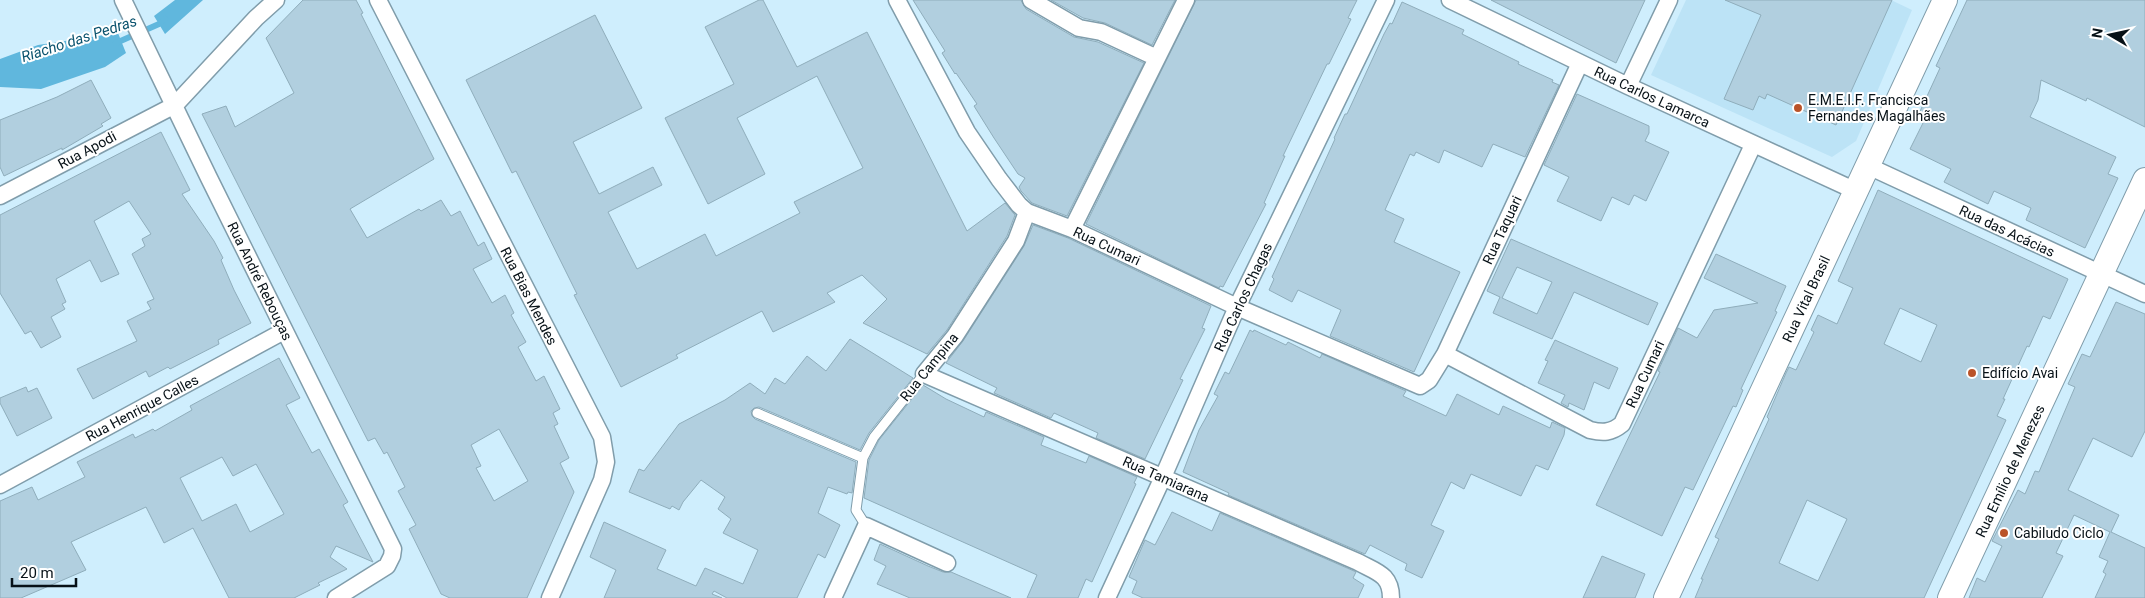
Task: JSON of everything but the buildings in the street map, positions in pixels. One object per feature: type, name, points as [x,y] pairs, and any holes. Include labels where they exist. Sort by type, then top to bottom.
[{"type":"street","name":"Rua André Rebouças","points":[[123,0],[284,331],[393,549],[387,566],[336,598]]},
{"type":"street","name":"Rua Apodi","points":[[0,196],[174,105],[256,18],[276,0]]},
{"type":"street","name":"Rua Bias Mendes","points":[[378,0],[602,437],[606,462],[602,480],[550,598]]},
{"type":"street","name":"Rua Cumari","points":[[897,0],[967,132],[999,179],[1019,205],[1027,212],[1072,229],[1237,307],[1414,384]]},
{"type":"street","points":[[1031,0],[1079,28],[1101,32],[1156,58]]},
{"type":"street","points":[[1072,229],[1186,0]]},
{"type":"street","name":"Rua Carlos Chagas","points":[[1107,598],[1163,477],[1237,307],[1386,0]]},
{"type":"street","name":"Rua Carlos Lamarca","points":[[1450,0],[1753,145],[1856,191]]},
{"type":"street","points":[[1628,86],[1670,0]]},
{"type":"street","name":"Rua Vital Brasil","points":[[1666,598],[1945,0]]},
{"type":"street","name":"Rua Taquari","points":[[1414,384],[1420,386],[1429,380],[1444,354],[1580,63]]},
{"type":"street","name":"Rua Cumari","points":[[1444,354],[1590,430],[1605,433],[1615,430],[1622,424],[1753,145]]},
{"type":"street","name":"Rua das Acácias","points":[[1868,166],[2145,294]]},
{"type":"street","name":"Rua Emílio de Menezes","points":[[1950,598],[2145,180]]},
{"type":"street","name":"Rua Campina","points":[[924,374],[955,336],[1016,241],[1027,212]]},
{"type":"street","name":"Rua Henrique Calles","points":[[0,485],[284,331]]},
{"type":"street","name":"Rua Tamiarana","points":[[924,374],[1358,562],[1386,578],[1391,586],[1391,598]]},
{"type":"street","points":[[833,598],[866,526],[947,563]]},
{"type":"lane","name":"Rua Campina","points":[[866,526],[856,510],[863,458],[874,437],[924,374]]},
{"type":"lane","points":[[757,413],[863,458]]},
{"type":"shaded area","name":"E.M.E.I.F. Francisca Fernandes Magalhães","points":[[1686,0],[1891,0],[1912,10],[1856,141],[1832,157],[1651,75]]},
{"type":"water","points":[[175,0],[203,0],[165,34],[154,16]]},
{"type":"water","points":[[118,33],[126,53],[105,67],[41,89],[0,87],[0,59],[38,45]]},
{"type":"waterway","name":"Riacho das Pedras","points":[[116,43],[159,24],[165,19]]},
{"type":"place","name":"E.M.E.I.F. Francisca Fernandes Magalhães","points":[[1798,108]]},
{"type":"place","name":"Edifício Avai","points":[[1972,373]]},
{"type":"place","name":"Cabiludo Ciclo","points":[[2004,533]]}]
